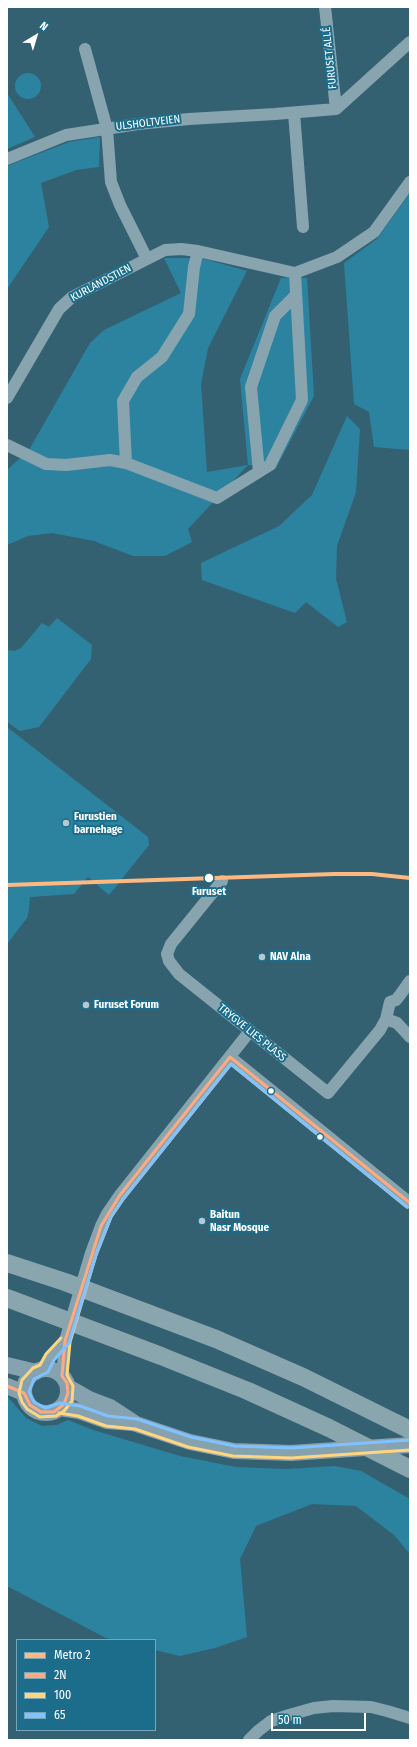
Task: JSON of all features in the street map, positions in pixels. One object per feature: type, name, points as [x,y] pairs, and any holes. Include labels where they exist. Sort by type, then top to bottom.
[{"type":"highway","points":[[7,1263],[87,1290],[216,1339],[309,1380],[410,1430]]},
{"type":"highway","points":[[12,1301],[168,1359],[248,1391],[329,1428],[410,1469]]},
{"type":"main road","points":[[7,1365],[43,1366],[65,1375],[89,1399],[110,1407],[136,1424]]},
{"type":"main road","points":[[43,1366],[27,1381],[24,1393],[30,1405],[35,1410],[47,1413],[60,1408],[79,1411],[106,1421],[136,1424],[190,1442],[234,1451],[271,1454],[410,1445]]},
{"type":"main road","points":[[60,1408],[67,1398],[65,1375]]},
{"type":"main road","points":[[7,1386],[24,1393]]},
{"type":"street","name":"FURUSET ALLÉ","points":[[325,7],[336,109]]},
{"type":"street","points":[[336,109],[410,42]]},
{"type":"street","points":[[85,49],[107,129],[111,182],[120,205],[147,259]]},
{"type":"street","name":"ULSHOLTVEIEN","points":[[7,159],[66,135],[138,124],[189,118],[294,113],[336,109]]},
{"type":"street","points":[[294,113],[303,227]]},
{"type":"street","points":[[7,445],[46,464],[66,465],[110,460],[126,462],[217,498],[270,465],[302,400],[295,273],[337,257],[374,232],[410,182]]},
{"type":"street","name":"KURLANDSTIEN","points":[[7,398],[58,309],[72,297],[165,250],[181,249],[198,251],[295,273]]},
{"type":"street","points":[[126,462],[123,401],[137,377],[162,357],[189,314],[194,267],[198,251]]},
{"type":"street","points":[[259,472],[251,387],[275,316],[296,295]]},
{"type":"street","name":"TRYGVE LIES PLASS","points":[[222,881],[171,944],[167,954],[173,967],[179,974],[250,1032],[328,1093],[375,1035],[386,1019],[390,1002],[396,1000],[410,981]]},
{"type":"street","points":[[386,1019],[397,1023],[410,1036]]},
{"type":"street","points":[[65,1375],[65,1342],[91,1253],[101,1226],[114,1204],[250,1032]]},
{"type":"street","points":[[230,1057],[410,1203]]},
{"type":"street","points":[[43,1366],[65,1342]]},
{"type":"street","points":[[249,1740],[258,1731],[271,1722],[314,1708],[334,1706],[371,1707],[387,1710],[410,1718]]},
{"type":"shaded area","points":[[28,73],[37,77],[41,86],[37,95],[28,99],[19,95],[15,86],[19,77]]},
{"type":"shaded area","points":[[7,93],[35,137],[7,149]]},
{"type":"shaded area","points":[[100,137],[99,167],[76,170],[41,183],[49,227],[7,289],[7,166],[69,142]]},
{"type":"shaded area","points":[[410,193],[410,450],[374,447],[369,412],[354,404],[344,263],[377,239]]},
{"type":"shaded area","points":[[164,258],[201,258],[247,271],[208,348],[201,384],[207,472],[248,465],[188,529],[192,542],[165,556],[133,556],[94,541],[52,533],[28,536],[7,545],[7,470],[29,450],[90,343],[104,330],[181,293]]},
{"type":"shaded area","points":[[281,278],[307,278],[314,396],[276,468],[248,465],[240,379]]},
{"type":"shaded area","points":[[347,416],[360,429],[356,492],[337,546],[336,579],[347,622],[338,627],[306,602],[295,613],[202,580],[201,563],[279,526],[312,495]]},
{"type":"shaded area","points":[[57,618],[92,645],[91,659],[39,727],[20,731],[7,722],[7,650],[14,651],[21,648],[42,623],[49,627]]},
{"type":"shaded area","name":"Furustien barnehage","points":[[7,727],[148,837],[149,845],[109,895],[88,877],[74,894],[30,897],[27,918],[7,944]]},
{"type":"shaded area","points":[[7,1396],[26,1418],[42,1426],[57,1425],[68,1420],[93,1430],[180,1456],[236,1467],[287,1469],[335,1466],[361,1471],[410,1499],[410,1554],[394,1535],[356,1506],[312,1504],[256,1526],[240,1559],[247,1637],[215,1648],[180,1656],[156,1650],[156,1639],[106,1638],[7,1586]]},
{"type":"metro line","name":"2","points":[[7,885],[334,874],[372,874],[410,878]]},
{"type":"transit line","name":"2N","points":[[230,1057],[410,1203]]},
{"type":"transit line","name":"2N","points":[[7,1386],[24,1393],[30,1405],[41,1412],[54,1412],[64,1404],[68,1393],[67,1383],[62,1376],[65,1341],[101,1226],[120,1195],[230,1057]]},
{"type":"transit line","name":"100","points":[[61,1338],[46,1354],[40,1365],[33,1368],[22,1380],[19,1393],[22,1402],[27,1409],[40,1417],[56,1416],[64,1411],[72,1401],[73,1386],[67,1375],[70,1342],[96,1255],[111,1217],[124,1198],[231,1064],[407,1207]]},
{"type":"transit line","name":"65","points":[[407,1207],[231,1064],[124,1198],[111,1217],[96,1255],[69,1343],[54,1360],[48,1372],[34,1379],[29,1392],[34,1402],[46,1408],[60,1403],[80,1406],[108,1416],[137,1419],[191,1437],[235,1446],[291,1448],[410,1440]]},
{"type":"transit line","name":"100","points":[[59,1413],[78,1416],[106,1426],[135,1429],[188,1447],[233,1456],[291,1458],[410,1450]]},
{"type":"place","name":"Furustien barnehage","points":[[66,823]]},
{"type":"place","name":"Furuset","points":[[209,878]]},
{"type":"place","name":"NAV Alna","points":[[262,957]]},
{"type":"place","name":"Furuset Forum","points":[[86,1005]]},
{"type":"place","name":"Baitun Nasr Mosque","points":[[202,1221]]}]
